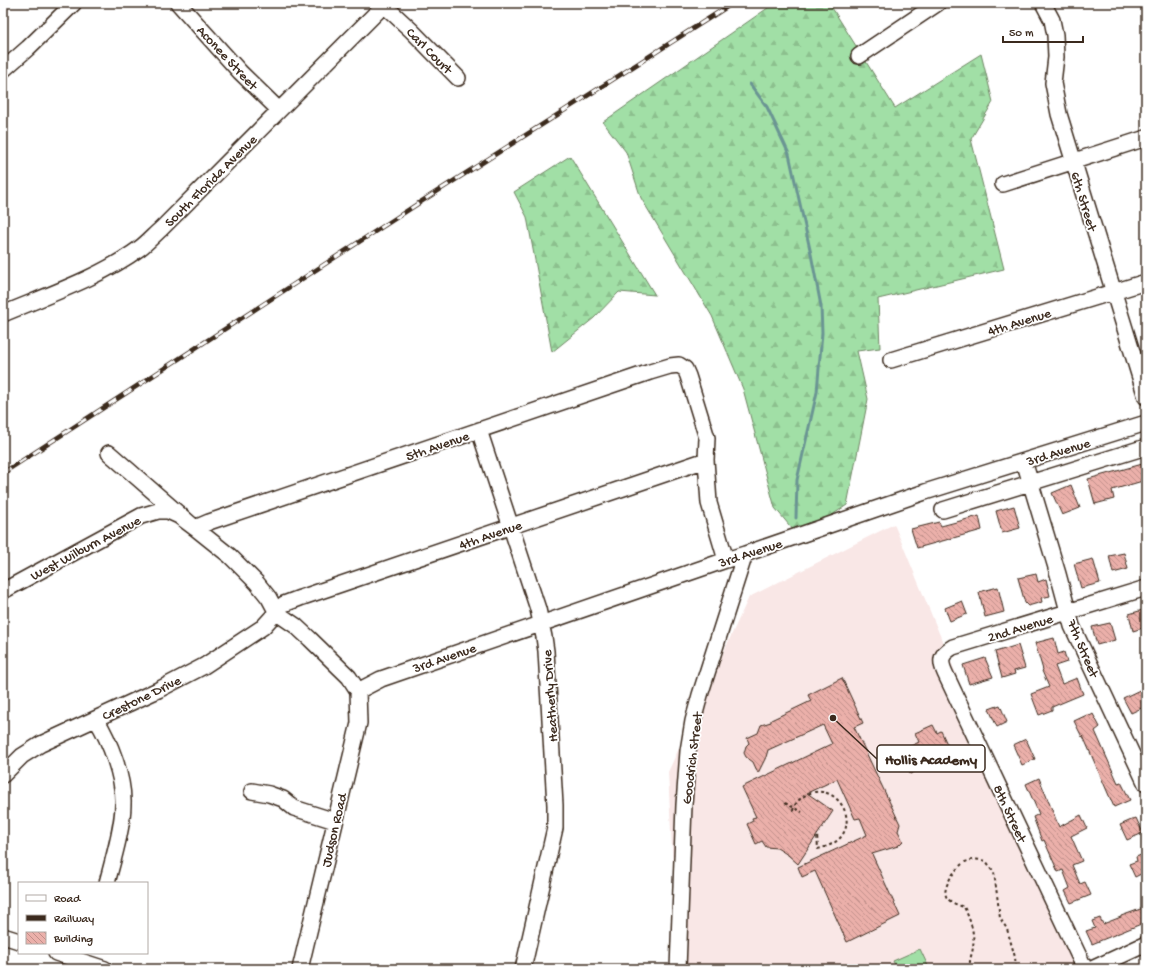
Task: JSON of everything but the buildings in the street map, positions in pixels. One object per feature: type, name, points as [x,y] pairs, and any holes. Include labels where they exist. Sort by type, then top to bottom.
[{"type":"street","points":[[3,70],[74,3]]},
{"type":"street","name":"Aconee Street","points":[[178,3],[240,72],[279,110]]},
{"type":"street","points":[[859,56],[938,3]]},
{"type":"street","name":"6th Street","points":[[1043,3],[1052,20],[1055,35],[1056,57],[1053,70],[1053,83],[1059,114],[1146,397]]},
{"type":"street","name":"South Florida Avenue","points":[[3,314],[98,272],[141,247],[161,229],[385,4]]},
{"type":"street","name":"Carl Court","points":[[385,4],[458,78]]},
{"type":"street","points":[[1003,184],[1146,138]]},
{"type":"street","name":"4th Avenue","points":[[891,360],[1146,282]]},
{"type":"street","name":"5th Avenue","points":[[195,528],[216,519],[670,366],[679,365],[685,369],[688,376],[707,438],[706,460]]},
{"type":"street","name":"3rd Avenue","points":[[358,691],[381,679],[924,492],[1146,423]]},
{"type":"street","name":"Heatherly Drive","points":[[478,430],[538,609],[546,651],[552,737],[555,828],[523,969]]},
{"type":"street","name":"3rd Avenue","points":[[943,510],[1146,447]]},
{"type":"street","points":[[110,453],[195,528]]},
{"type":"street","points":[[706,460],[709,504],[726,560]]},
{"type":"street","name":"4th Avenue","points":[[277,613],[284,604],[300,598],[706,460]]},
{"type":"street","name":"7th Street","points":[[1024,461],[1072,626],[1146,784]]},
{"type":"street","name":"West Wilburn Avenue","points":[[3,591],[141,516],[158,511],[168,511],[179,516],[230,556],[257,583],[269,598],[277,613],[296,626],[310,639],[349,678],[358,691]]},
{"type":"street","name":"Goodrich Street","points":[[678,969],[684,805],[688,751],[693,721],[700,695],[745,554]]},
{"type":"street","name":"2nd Avenue","points":[[942,656],[953,647],[1146,588]]},
{"type":"street","name":"Crestone Drive","points":[[3,775],[15,762],[29,751],[158,690],[204,666],[263,627],[277,613]]},
{"type":"street","name":"8th Street","points":[[942,656],[942,666],[945,673],[1085,969]]},
{"type":"street","name":"Judson Road","points":[[300,969],[358,723],[358,691]]},
{"type":"street","points":[[96,719],[103,730],[119,772],[122,789],[123,804],[121,821],[107,882]]},
{"type":"street","points":[[252,791],[269,794],[283,799],[294,808],[335,821]]},
{"type":"street","points":[[3,936],[18,941]]},
{"type":"street","points":[[1092,969],[1146,944]]},
{"type":"street","points":[[59,954],[105,969]]},
{"type":"path","points":[[793,811],[794,806],[803,797],[810,793],[827,792],[839,801],[843,806],[847,817],[847,824],[844,832],[839,839],[832,844],[818,849],[817,834]]},
{"type":"path","points":[[785,804],[802,812]]},
{"type":"path","points":[[971,969],[969,963],[973,947],[971,923],[964,907],[955,904],[946,897],[944,891],[950,877],[963,863],[976,858],[986,861],[994,872],[1000,918],[1006,929],[1016,969]]},
{"type":"shaded area","points":[[894,524],[1078,969],[678,969],[668,772],[749,597]]},
{"type":"green space","points":[[775,3],[829,3],[895,108],[981,54],[993,102],[971,139],[1004,269],[878,299],[880,348],[857,351],[868,399],[847,505],[799,537],[775,508],[743,389],[712,316],[641,198],[626,152],[603,122]]},
{"type":"green space","points":[[570,156],[655,295],[619,292],[594,318],[552,352],[527,217],[514,192]]},
{"type":"green space","points":[[920,949],[928,966],[922,969],[897,969],[893,961]]},
{"type":"waterway","points":[[750,84],[767,107],[789,154],[821,306],[822,333],[817,392],[797,480],[796,518]]},
{"type":"railway","points":[[3,473],[419,203],[733,3]]},
{"type":"place","name":"Hollis Academy","points":[[833,718]]}]
